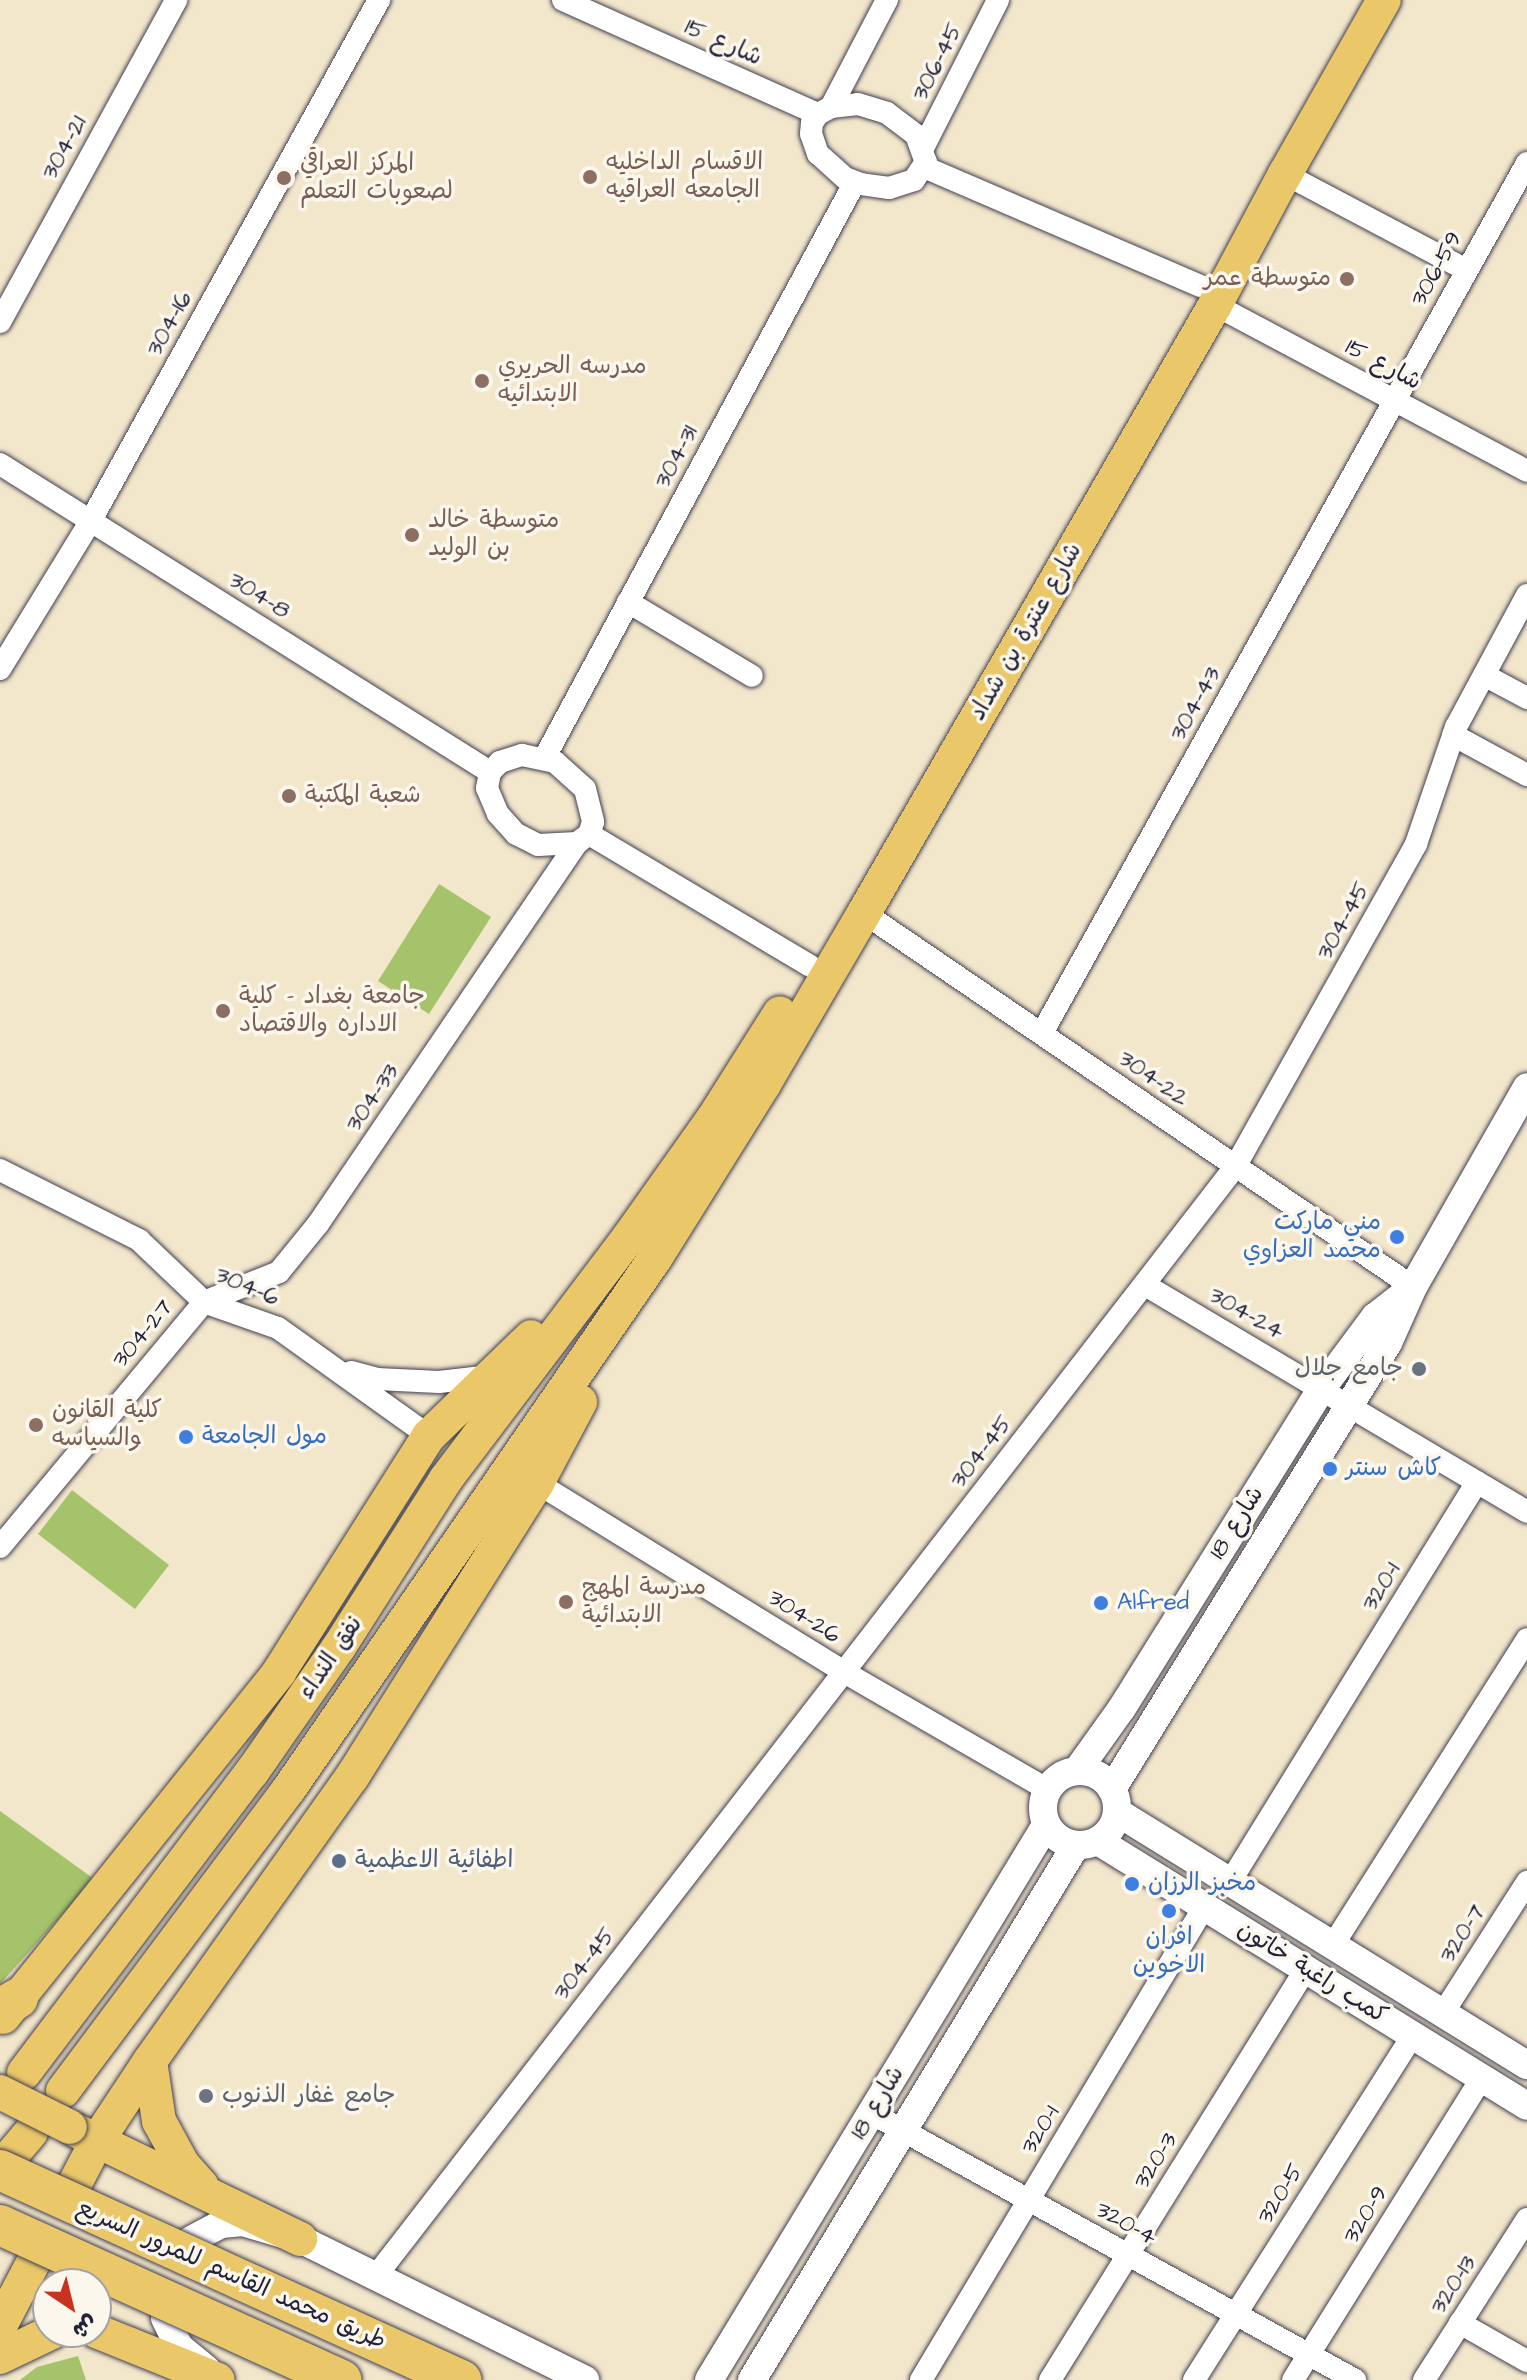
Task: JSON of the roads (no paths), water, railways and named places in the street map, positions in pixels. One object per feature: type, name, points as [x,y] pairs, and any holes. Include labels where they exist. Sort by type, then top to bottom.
[{"type":"highway","name":"طريق محمد القاسم للمرور السريع","points":[[14,2153],[461,2380]]},
{"type":"highway","name":"طريق محمد القاسم للمرور السريع","points":[[0,2225],[341,2380]]},
{"type":"main road","name":"شارع عنترة بن شداد","points":[[643,1247],[764,1084],[864,913],[1208,296],[1363,0]]},
{"type":"main road","name":"شارع عنترة بن شداد","points":[[643,1247],[713,1119],[810,966],[1208,296],[1285,174],[1384,0]]},
{"type":"main road","points":[[6,2010],[279,1672],[429,1436],[492,1376],[643,1247]]},
{"type":"main road","points":[[73,2187],[84,2134],[150,2061],[352,1777],[537,1483],[643,1247]]},
{"type":"main road","name":"نفق النداء","points":[[12,2082],[252,1772],[339,1647],[446,1479],[643,1247]]},
{"type":"main road","name":"نفق النداء","points":[[63,2091],[298,1777],[643,1247]]},
{"type":"main road","points":[[150,2061],[154,2102],[170,2144],[199,2183],[218,2199]]},
{"type":"main road","points":[[12,2082],[84,2134],[300,2239]]},
{"type":"main road","points":[[0,2326],[35,2259]]},
{"type":"main road","points":[[112,2337],[219,2380]]},
{"type":"main road","points":[[0,2357],[32,2342]]},
{"type":"street","name":"304-21","points":[[0,322],[176,0]]},
{"type":"street","name":"304-16","points":[[0,669],[90,522],[379,0]]},
{"type":"street","name":"شارع 15","points":[[563,0],[825,111],[858,104],[887,113],[916,135],[924,158],[1208,296],[1527,471]]},
{"type":"street","points":[[887,0],[825,111],[812,123],[811,134],[818,154],[834,170],[855,182],[901,186],[914,180],[924,158]]},
{"type":"street","name":"306-45","points":[[924,158],[998,0]]},
{"type":"street","name":"306-59","points":[[1394,400],[1527,163]]},
{"type":"street","points":[[1285,174],[1466,270]]},
{"type":"street","name":"304-31","points":[[545,757],[855,182]]},
{"type":"street","name":"304-43","points":[[1042,1033],[1394,400]]},
{"type":"street","name":"304-8","points":[[0,464],[490,772]]},
{"type":"street","name":"304-45","points":[[376,2276],[1235,1167],[1416,844],[1453,735],[1484,675],[1521,622],[1527,595]]},
{"type":"street","points":[[628,602],[752,676]]},
{"type":"street","points":[[1484,675],[1527,698]]},
{"type":"street","points":[[1453,735],[1527,775]]},
{"type":"street","points":[[583,839],[593,822],[592,810],[585,789],[571,773],[545,757],[511,757],[490,772],[487,788],[492,801],[516,834],[538,845],[583,839],[810,966]]},
{"type":"street","name":"304-33","points":[[204,1302],[279,1272],[289,1260],[327,1211],[583,839]]},
{"type":"street","name":"304-22","points":[[864,913],[1413,1287]]},
{"type":"street","name":"شارع 18","points":[[1114,1800],[1388,1343],[1413,1287],[1527,1087]]},
{"type":"street","name":"304-6","points":[[0,1170],[139,1240],[204,1302],[278,1328],[429,1436]]},
{"type":"street","name":"304-24","points":[[1145,1285],[1527,1512]]},
{"type":"street","name":"شارع 18","points":[[1077,1771],[1122,1708],[1322,1388],[1375,1317],[1413,1287]]},
{"type":"street","name":"304-27","points":[[0,1547],[204,1302]]},
{"type":"street","points":[[339,1369],[377,1379],[439,1382],[492,1376]]},
{"type":"street","name":"320-1","points":[[1230,1882],[1477,1482]]},
{"type":"street","name":"304-26","points":[[537,1483],[844,1672],[1048,1790]]},
{"type":"street","points":[[1333,1945],[1527,1639]]},
{"type":"street","points":[[1077,1771],[1097,1775],[1114,1800],[1111,1829],[1087,1843],[1059,1839],[1046,1825],[1043,1807],[1048,1790],[1060,1777],[1077,1771]]},
{"type":"street","name":"كمب راغبة خاتون","points":[[1114,1800],[1230,1882],[1527,2065]]},
{"type":"street","name":"شارع 18","points":[[709,2380],[1046,1825]]},
{"type":"street","name":"شارع 18","points":[[752,2380],[903,2130],[1087,1843]]},
{"type":"street","name":"كمب راغبة خاتون","points":[[1087,1843],[1204,1907],[1527,2106]]},
{"type":"street","name":"320-7","points":[[1443,2013],[1527,1882]]},
{"type":"street","name":"320-1","points":[[921,2380],[1204,1907]]},
{"type":"street","name":"320-3","points":[[1050,2380],[1306,1969]]},
{"type":"street","name":"320-5","points":[[1194,2380],[1413,2035]]},
{"type":"street","name":"320-9","points":[[1293,2380],[1482,2078]]},
{"type":"street","name":"320-4","points":[[871,2113],[1355,2380]]},
{"type":"street","name":"320-13","points":[[1424,2380],[1527,2219]]},
{"type":"street","points":[[191,2240],[221,2224],[243,2222],[300,2239],[585,2380]]},
{"type":"street","points":[[165,2318],[179,2347],[219,2380]]},
{"type":"street","points":[[1460,2323],[1527,2361]]},
{"type":"place","name":"الاقسام الداخليه الجامعه العراقيه","points":[[590,177]]},
{"type":"place","name":"المركز العراقي لصعوبات التعلم","points":[[284,178]]},
{"type":"place","name":"متوسطة عمر","points":[[1347,279]]},
{"type":"place","name":"مدرسه الحريري الابتدائيه","points":[[482,381]]},
{"type":"place","name":"متوسطة خالد بن الوليد","points":[[412,535]]},
{"type":"place","name":"شعبة المكتبة","points":[[289,796]]},
{"type":"place","name":"جامعة بغداد - كلية الاداره والاقتصاد","points":[[223,1011]]},
{"type":"place","name":"مني ماركت محمد العزاوي","points":[[1397,1237]]},
{"type":"place","name":"جامع جلال","points":[[1419,1369]]},
{"type":"place","name":"كلية القانون والسياسه","points":[[36,1425]]},
{"type":"place","name":"مول الجامعة","points":[[186,1437]]},
{"type":"place","name":"كاش سنتر","points":[[1330,1469]]},
{"type":"place","name":"مدرسة المهج الابتدائية","points":[[566,1602]]},
{"type":"place","name":"Alfred","points":[[1101,1603]]},
{"type":"place","name":"اطفائية الاعظمية","points":[[339,1861]]},
{"type":"place","name":"مخبز الرزان","points":[[1132,1884]]},
{"type":"place","name":"افران الاخوين","points":[[1169,1911]]},
{"type":"place","name":"جامع غفار الذنوب","points":[[206,2096]]}]
